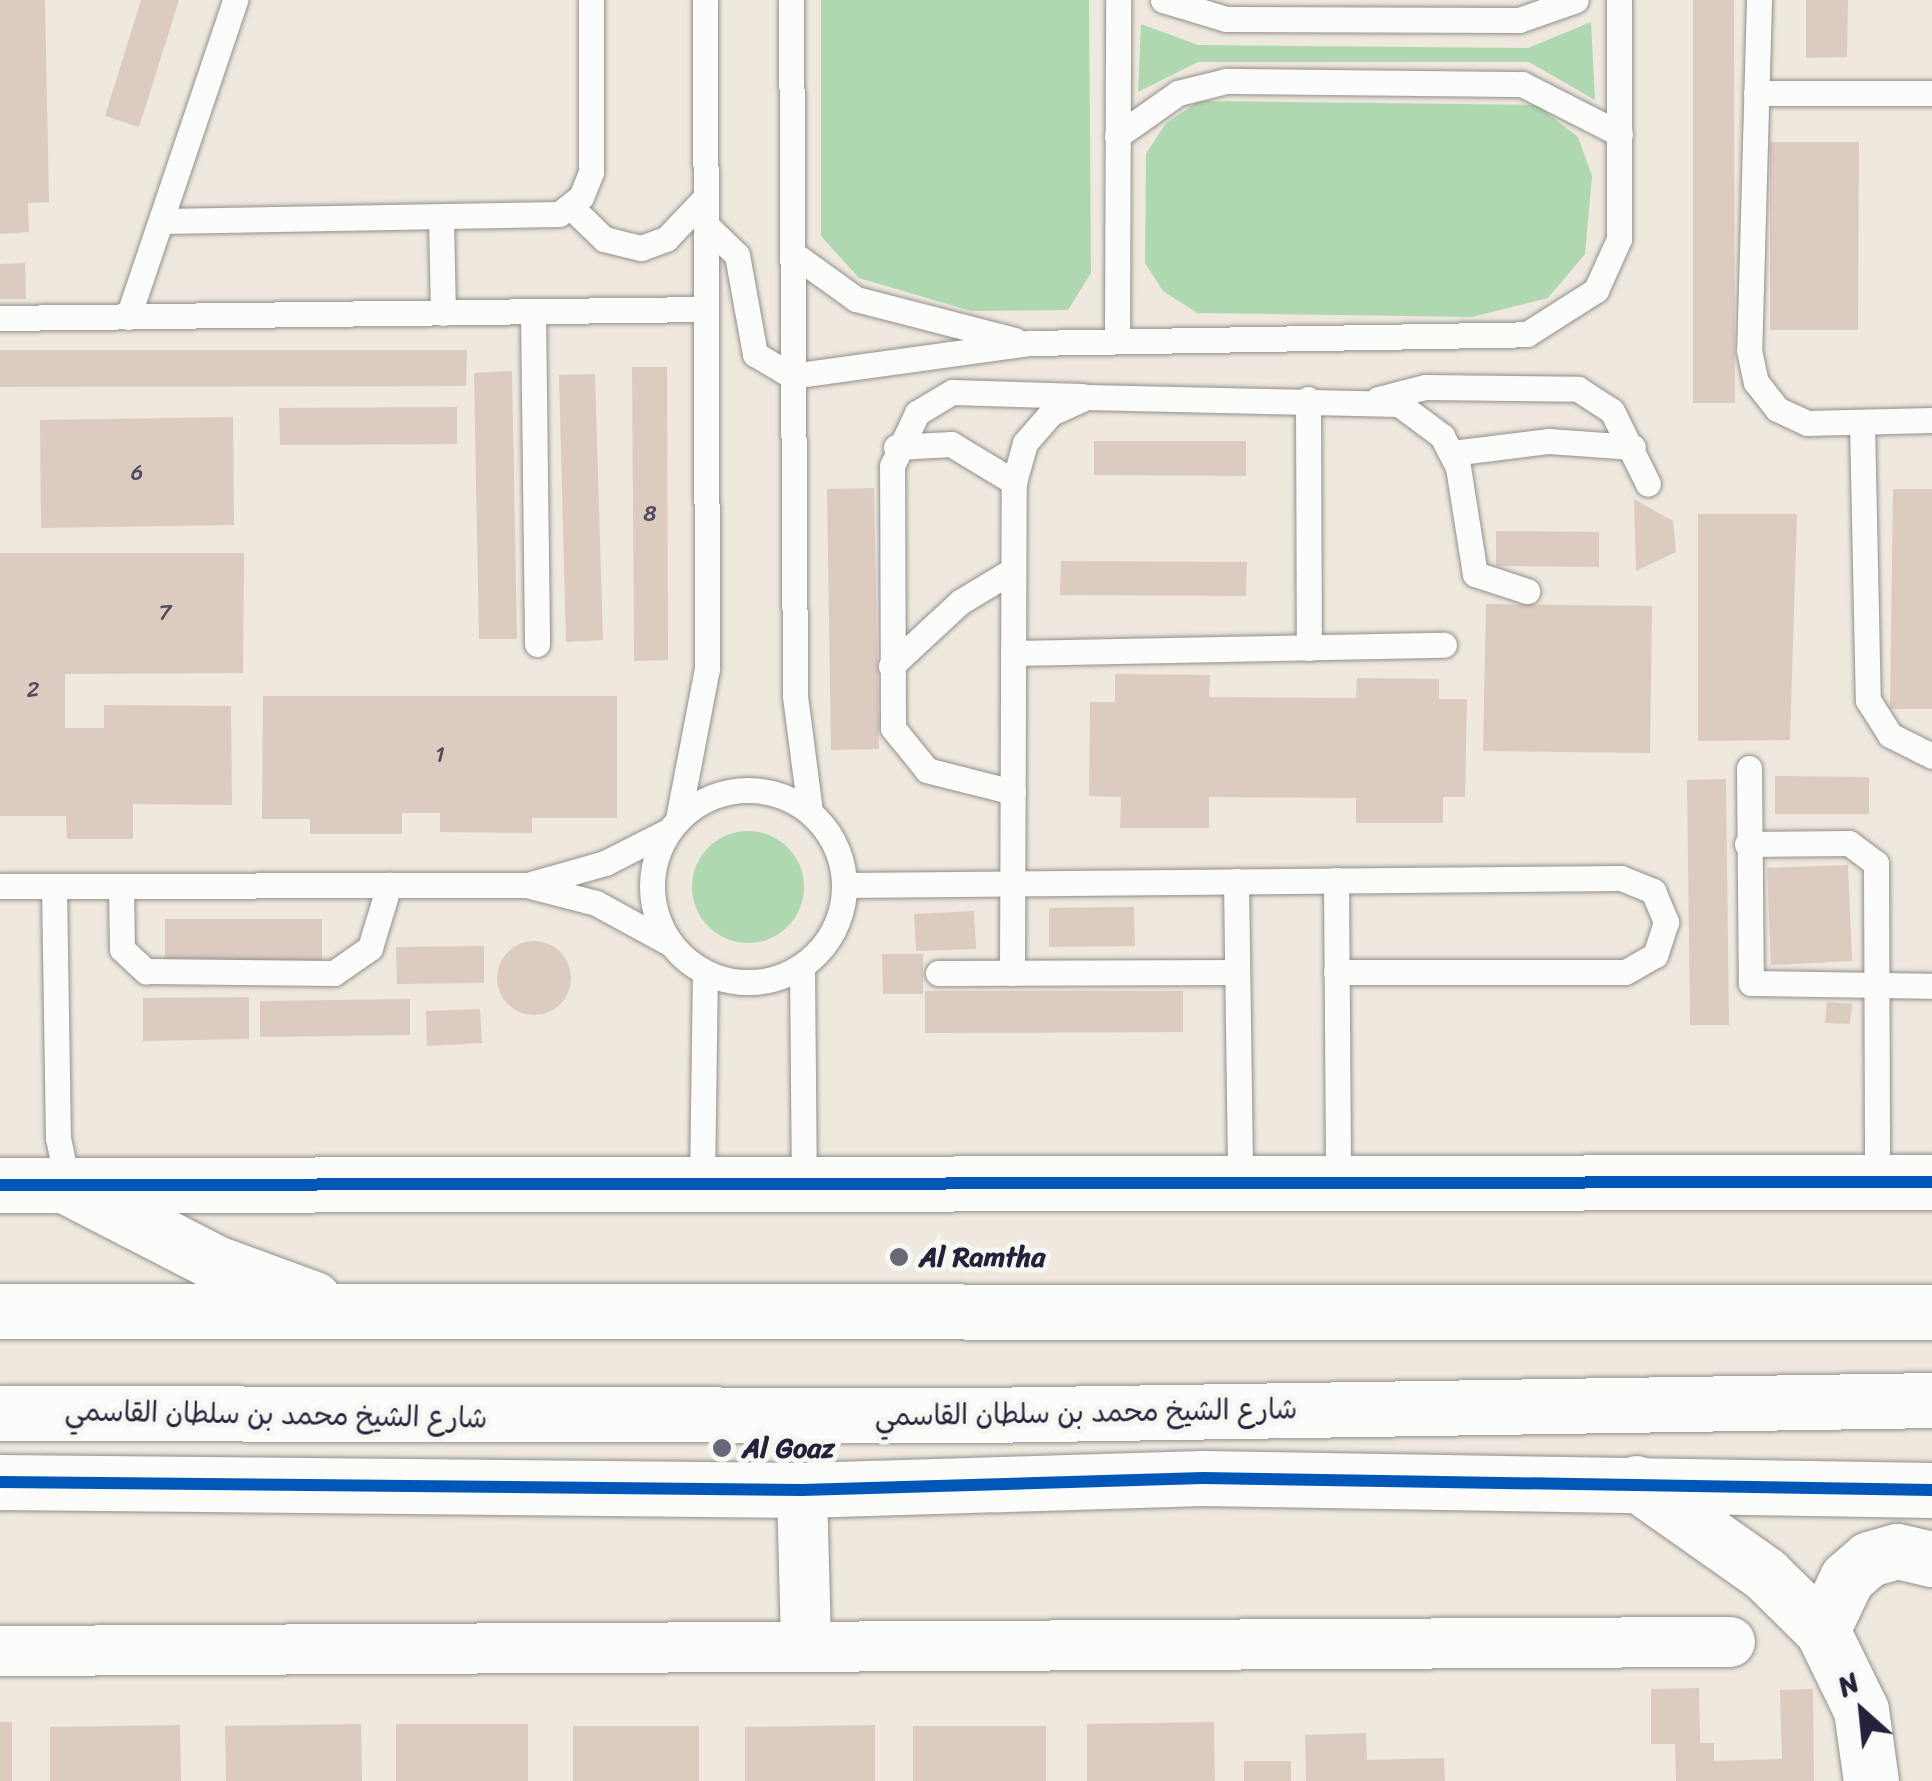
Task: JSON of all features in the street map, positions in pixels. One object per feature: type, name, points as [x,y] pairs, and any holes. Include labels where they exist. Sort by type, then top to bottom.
[{"type":"street","points":[[0,1185],[1932,1182]]},
{"type":"street","points":[[68,1186],[216,1263],[369,1314]]},
{"type":"street","points":[[0,1311],[1932,1312]]},
{"type":"street","name":"شارع الشيخ محمد بن سلطان القاسمي","points":[[0,1413],[981,1415],[1932,1400]]},
{"type":"street","points":[[981,1415],[1203,1478]]},
{"type":"street","points":[[0,1482],[802,1490],[1203,1478],[1932,1490]]},
{"type":"street","points":[[1636,1483],[1766,1574],[1822,1630],[1860,1710],[1871,1781]]},
{"type":"street","points":[[802,1490],[806,1647]]},
{"type":"street","points":[[1822,1630],[1847,1578],[1869,1559],[1897,1551],[1932,1559]]},
{"type":"street","points":[[0,1651],[1730,1642]]},
{"type":"lane","points":[[128,317],[164,221],[236,0]]},
{"type":"lane","points":[[164,221],[545,217],[571,207],[591,172],[591,0]]},
{"type":"lane","points":[[669,942],[652,899],[708,669],[704,0]]},
{"type":"lane","points":[[0,886],[526,885],[596,903],[669,942],[705,972],[754,982],[802,966],[834,931],[845,885],[836,845],[810,812],[794,696],[791,0]]},
{"type":"lane","points":[[1117,342],[1118,0]]},
{"type":"lane","points":[[1162,0],[1226,20],[1520,20],[1576,0]]},
{"type":"lane","points":[[706,226],[736,254],[755,354],[792,376],[1029,343],[1499,338],[1553,325],[1610,266],[1620,134],[1620,0]]},
{"type":"lane","points":[[1759,0],[1750,367],[1791,417],[1862,422],[1932,420]]},
{"type":"lane","points":[[1117,136],[1178,92],[1226,81],[1522,84],[1620,134]]},
{"type":"lane","points":[[1756,93],[1932,93]]},
{"type":"lane","points":[[571,207],[604,239],[641,248],[666,239],[706,197]]},
{"type":"lane","points":[[442,218],[443,313]]},
{"type":"lane","points":[[792,253],[856,299],[1029,343]]},
{"type":"lane","points":[[0,318],[706,309]]},
{"type":"lane","points":[[533,312],[537,644]]},
{"type":"lane","points":[[1013,792],[916,762],[894,728],[891,666],[896,447],[917,413],[952,392],[1308,399],[1378,398],[1425,387],[1558,386],[1596,398],[1633,447],[1648,484]]},
{"type":"lane","points":[[1012,972],[1014,482],[1036,428],[1087,397]]},
{"type":"lane","points":[[1378,398],[1417,414],[1452,453],[1469,565],[1492,587],[1527,591]]},
{"type":"lane","points":[[1308,399],[1309,648]]},
{"type":"lane","points":[[1862,422],[1868,700],[1890,736],[1932,756]]},
{"type":"lane","points":[[1452,453],[1549,440],[1633,447]]},
{"type":"lane","points":[[896,447],[951,444],[1014,482]]},
{"type":"lane","points":[[891,666],[948,612],[1013,570]]},
{"type":"lane","points":[[1013,653],[1444,645]]},
{"type":"lane","points":[[1748,768],[1751,983],[1932,986]]},
{"type":"lane","points":[[526,885],[606,863],[744,790],[810,812]]},
{"type":"lane","points":[[1748,844],[1850,843],[1870,854],[1879,874],[1877,1182]]},
{"type":"lane","points":[[845,885],[1621,878],[1653,891],[1666,922],[1655,956],[1625,972],[1336,972]]},
{"type":"lane","points":[[1336,880],[1338,1182]]},
{"type":"lane","points":[[1236,881],[1240,1184]]},
{"type":"lane","points":[[121,886],[120,939],[146,972],[334,972],[370,948],[389,885]]},
{"type":"lane","points":[[54,886],[57,1122],[68,1186]]},
{"type":"lane","points":[[802,966],[804,1183]]},
{"type":"lane","points":[[702,1183],[705,972]]},
{"type":"lane","points":[[938,973],[1237,972]]},
{"type":"green space","points":[[821,0],[1089,0],[1091,273],[1068,310],[971,311],[859,278],[821,236]]},
{"type":"green space","points":[[1591,22],[1595,100],[1529,62],[1198,62],[1138,92],[1141,24],[1198,45],[1528,48]]},
{"type":"green space","points":[[1199,101],[1537,105],[1578,137],[1592,176],[1585,254],[1548,298],[1472,317],[1197,313],[1163,291],[1145,263],[1146,154],[1166,123]]},
{"type":"green space","points":[[748,831],[770,835],[788,847],[800,865],[804,887],[800,909],[788,927],[770,939],[748,943],[726,939],[708,927],[696,909],[692,887],[696,865],[708,847],[726,835]]},
{"type":"building","points":[[0,0],[45,0],[49,202],[28,203],[29,232],[0,234]]},
{"type":"building","points":[[141,0],[179,0],[139,127],[105,116]]},
{"type":"building","points":[[1693,0],[1734,0],[1735,403],[1693,403]]},
{"type":"building","points":[[1806,0],[1848,0],[1847,57],[1806,58]]},
{"type":"building","points":[[1770,142],[1859,142],[1858,330],[1770,330]]},
{"type":"building","points":[[25,263],[26,299],[0,299],[0,264]]},
{"type":"building","points":[[0,350],[467,350],[466,386],[0,387]]},
{"type":"building","points":[[632,367],[667,367],[668,660],[634,661]]},
{"type":"building","points":[[512,371],[517,639],[479,639],[474,373]]},
{"type":"building","points":[[595,374],[603,640],[566,642],[559,375]]},
{"type":"building","points":[[457,407],[457,444],[280,445],[279,408]]},
{"type":"building","points":[[233,417],[234,525],[41,528],[40,420]]},
{"type":"building","points":[[1094,441],[1246,441],[1246,476],[1094,475]]},
{"type":"building","points":[[874,488],[879,749],[831,750],[827,489]]},
{"type":"building","points":[[1893,489],[1932,489],[1932,709],[1890,709]]},
{"type":"building","points":[[1634,499],[1673,521],[1676,552],[1636,571]]},
{"type":"building","points":[[1698,514],[1797,514],[1790,740],[1698,741]]},
{"type":"building","points":[[1496,531],[1599,532],[1599,567],[1496,566]]},
{"type":"building","points":[[0,553],[244,553],[243,673],[65,674],[65,728],[104,728],[104,705],[231,706],[232,805],[133,804],[133,839],[67,839],[66,816],[0,816]]},
{"type":"building","points":[[1061,561],[1247,562],[1246,596],[1060,595]]},
{"type":"building","points":[[1486,604],[1652,606],[1650,753],[1483,751]]},
{"type":"building","points":[[1115,674],[1210,675],[1209,697],[1356,698],[1357,678],[1439,679],[1439,699],[1467,699],[1465,797],[1443,797],[1443,823],[1356,823],[1356,798],[1209,797],[1209,828],[1120,828],[1121,797],[1089,796],[1090,702],[1115,702]]},
{"type":"building","points":[[263,696],[617,696],[617,818],[532,818],[532,833],[440,832],[440,813],[402,813],[402,834],[310,834],[310,819],[262,819]]},
{"type":"building","points":[[1775,776],[1869,777],[1869,814],[1775,814]]},
{"type":"building","points":[[1726,779],[1729,1025],[1690,1025],[1687,780]]},
{"type":"building","points":[[1848,865],[1852,961],[1771,965],[1767,868]]},
{"type":"building","points":[[1134,907],[1135,946],[1049,947],[1049,908]]},
{"type":"building","points":[[974,911],[976,949],[916,951],[914,914]]},
{"type":"building","points":[[165,919],[322,919],[322,961],[165,961]]},
{"type":"building","points":[[534,941],[561,951],[571,978],[561,1005],[534,1015],[507,1005],[497,978],[507,951]]},
{"type":"building","points":[[484,946],[484,983],[397,984],[396,947]]},
{"type":"building","points":[[882,954],[923,954],[923,994],[883,994]]},
{"type":"building","points":[[925,991],[1183,991],[1183,1032],[925,1033]]},
{"type":"building","points":[[249,997],[249,1039],[143,1041],[143,998]]},
{"type":"building","points":[[410,999],[410,1035],[260,1037],[260,1001]]},
{"type":"building","points":[[1827,1002],[1852,1004],[1850,1024],[1825,1023]]},
{"type":"building","points":[[480,1009],[482,1043],[427,1046],[426,1011]]},
{"type":"building","points":[[1699,1688],[1700,1743],[1714,1743],[1714,1761],[1782,1759],[1780,1690],[1813,1689],[1814,1781],[1676,1781],[1675,1744],[1651,1744],[1651,1689]]},
{"type":"building","points":[[0,1722],[12,1722],[12,1781],[0,1781]]},
{"type":"building","points":[[1214,1722],[1215,1781],[1087,1781],[1087,1724]]},
{"type":"building","points":[[361,1724],[362,1781],[226,1781],[225,1726]]},
{"type":"building","points":[[396,1724],[528,1724],[528,1781],[396,1781]]},
{"type":"building","points":[[180,1725],[181,1781],[50,1781],[50,1727]]},
{"type":"building","points":[[875,1725],[875,1781],[745,1781],[745,1727]]},
{"type":"building","points":[[573,1726],[699,1726],[699,1781],[573,1781]]},
{"type":"building","points":[[913,1726],[1046,1726],[1046,1781],[913,1781]]},
{"type":"building","points":[[1366,1733],[1367,1760],[1444,1758],[1445,1781],[1306,1781],[1305,1735]]},
{"type":"building","points":[[1244,1761],[1291,1761],[1291,1781],[1244,1781]]},
{"type":"cycle path","points":[[0,1185],[1932,1182]]},
{"type":"cycle path","points":[[0,1482],[802,1490],[1203,1478],[1932,1490]]},
{"type":"place","name":"Al Ramtha","points":[[899,1257]]},
{"type":"place","name":"Al Goaz","points":[[722,1448]]}]
